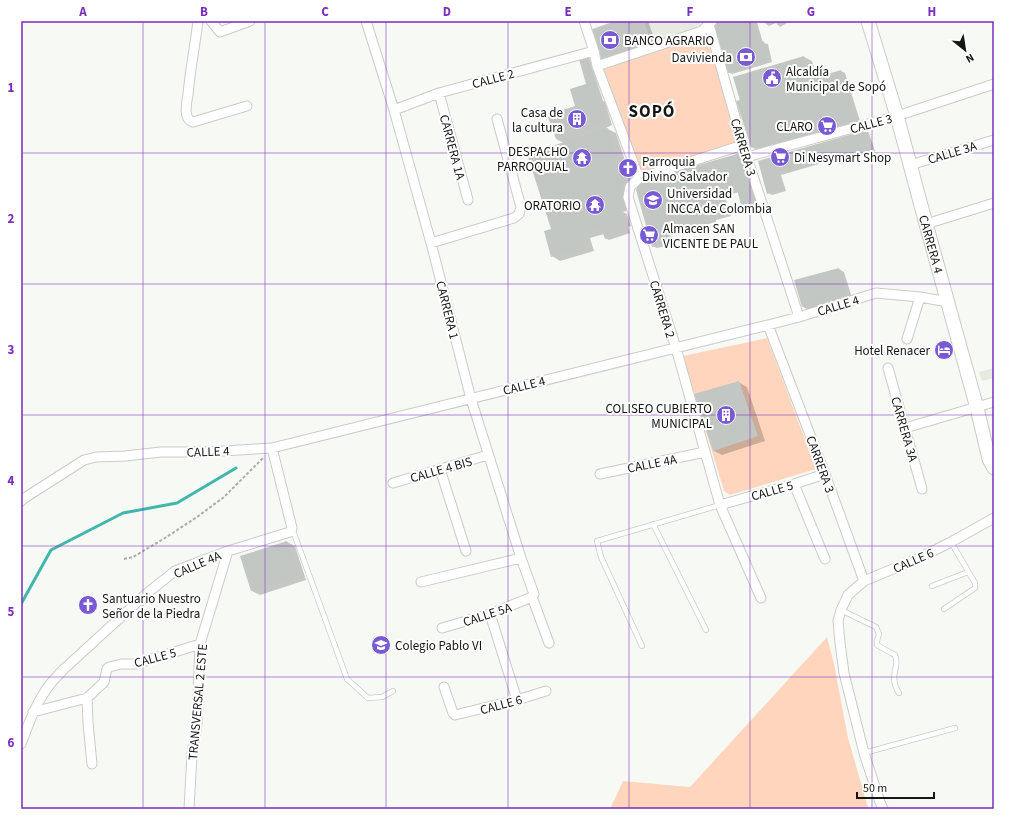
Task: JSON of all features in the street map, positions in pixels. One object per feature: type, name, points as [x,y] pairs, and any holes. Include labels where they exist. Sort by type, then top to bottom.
[{"type":"main road","name":"CARRERA 4","points":[[868,21],[897,116],[977,408],[989,459],[994,468]]},
{"type":"street","points":[[198,21],[188,89],[188,120],[193,122],[246,106]]},
{"type":"street","points":[[211,21],[220,32],[250,21]]},
{"type":"street","name":"CARRERA 1","points":[[366,21],[394,110],[431,243],[471,399],[521,558],[534,594],[532,597],[548,643]]},
{"type":"street","points":[[584,21],[594,51],[596,66],[639,178],[743,145]]},
{"type":"street","points":[[596,66],[702,31],[709,22]]},
{"type":"street","name":"CARRERA 3","points":[[709,22],[743,145],[798,317]]},
{"type":"street","name":"CALLE 2","points":[[394,110],[438,93],[594,51]]},
{"type":"street","name":"CALLE 3","points":[[747,157],[897,116],[994,84]]},
{"type":"street","name":"CARRERA 1A","points":[[438,93],[468,200]]},
{"type":"street","points":[[431,243],[514,218],[519,214],[521,206],[497,119]]},
{"type":"street","name":"CALLE 3A","points":[[910,165],[994,140]]},
{"type":"street","name":"CARRERA 2","points":[[639,178],[630,187],[628,197],[676,348],[720,505],[761,598]]},
{"type":"street","points":[[926,224],[994,203]]},
{"type":"street","name":"CALLE 4","points":[[21,501],[23,498],[84,460],[96,457],[125,456],[161,452],[205,452],[272,448],[768,325],[876,293],[920,297],[948,302]]},
{"type":"street","points":[[907,339],[920,297]]},
{"type":"street","name":"CARRERA 3","points":[[768,325],[825,474],[864,582]]},
{"type":"street","name":"CARRERA 3A","points":[[888,368],[922,489]]},
{"type":"street","points":[[905,428],[994,402]]},
{"type":"street","points":[[272,448],[292,528]]},
{"type":"street","name":"CALLE 4A","points":[[600,474],[705,452]]},
{"type":"street","name":"CALLE 4 BIS","points":[[393,483],[488,455]]},
{"type":"street","points":[[440,469],[466,551]]},
{"type":"street","name":"CALLE 5","points":[[720,505],[825,474]]},
{"type":"street","points":[[794,484],[825,559]]},
{"type":"street","name":"CALLE 6","points":[[841,610],[848,595],[864,582],[951,542],[994,518]]},
{"type":"street","name":"CALLE 4A","points":[[21,744],[33,712],[44,692],[64,669],[146,594],[175,570],[228,551],[286,534],[290,532],[292,528]]},
{"type":"street","name":"TRANSVERSAL 2 ESTE","points":[[189,809],[192,754],[197,724],[200,644],[228,551]]},
{"type":"street","points":[[421,582],[521,558]]},
{"type":"street","name":"CALLE 5A","points":[[442,628],[490,614],[532,597]]},
{"type":"street","points":[[841,610],[838,620],[844,673],[864,753],[883,809]]},
{"type":"street","points":[[490,614],[517,700]]},
{"type":"street","name":"CALLE 5","points":[[33,712],[87,698],[104,682],[107,669],[110,667],[121,664],[136,664],[200,644]]},
{"type":"street","name":"CALLE 6","points":[[444,687],[453,714],[455,715],[517,700],[546,691]]},
{"type":"street","points":[[87,698],[92,764]]},
{"type":"lane","points":[[642,646],[601,557],[596,541],[720,505]]},
{"type":"lane","points":[[653,524],[706,630]]},
{"type":"lane","points":[[292,528],[347,679],[368,698],[382,697],[393,691]]},
{"type":"lane","points":[[944,609],[975,588],[975,583],[951,542]]},
{"type":"lane","points":[[932,586],[968,572]]},
{"type":"lane","points":[[841,610],[876,627],[879,634],[876,641],[877,645],[896,655],[897,666],[895,671],[895,686],[899,694]]},
{"type":"lane","points":[[864,753],[956,728]]},
{"type":"path","points":[[124,559],[132,557],[165,538],[224,497],[272,448]]},
{"type":"shaded area","points":[[644,21],[699,21],[701,26],[651,43]]},
{"type":"shaded area","points":[[709,24],[743,145],[639,178],[597,66]]},
{"type":"shaded area","points":[[767,338],[816,469],[730,495],[724,491],[683,356]]},
{"type":"shaded area","points":[[994,368],[994,378],[982,381],[979,372]]},
{"type":"shaded area","points":[[827,637],[834,664],[848,738],[869,809],[610,809],[623,781],[690,787]]},
{"type":"building","name":"BANCO AGRARIO","points":[[615,21],[644,21],[651,43],[630,49],[602,60],[590,30]]},
{"type":"building","points":[[718,21],[754,21],[761,43],[764,41],[769,60],[728,73],[712,23]]},
{"type":"building","name":"Casa de la cultura","points":[[586,54],[607,122],[556,139],[547,115],[575,106],[570,89],[586,84],[578,56]]},
{"type":"building","points":[[804,56],[811,79],[841,70],[856,120],[775,145],[756,149],[751,147],[736,101],[740,100],[733,77]]},
{"type":"building","points":[[608,128],[626,184],[620,186],[627,206],[619,208],[626,231],[605,239],[601,228],[583,234],[587,246],[551,257],[544,231],[551,229],[527,154]]},
{"type":"building","points":[[866,130],[871,149],[858,153],[857,151],[778,173],[782,189],[767,194],[758,161]]},
{"type":"building","points":[[744,152],[754,189],[751,190],[756,208],[743,212],[737,190],[720,195],[725,213],[685,224],[683,219],[675,221],[676,224],[665,227],[669,240],[662,242],[663,244],[652,247],[636,190],[639,182]]},
{"type":"building","points":[[839,268],[847,295],[802,307],[794,280]]},
{"type":"building","name":"COLISEO CUBIERTO MUNICIPAL","points":[[739,381],[758,436],[713,451],[694,394]]},
{"type":"building","points":[[287,541],[299,576],[251,591],[240,556]]},
{"type":"waterway","points":[[21,604],[51,550],[123,513],[177,503],[236,468]]},
{"type":"place","name":"BANCO AGRARIO","points":[[610,40]]},
{"type":"place","name":"Davivienda","points":[[746,57]]},
{"type":"place","name":"Alcaldía Municipal de Sopó","points":[[772,78]]},
{"type":"place","name":"Casa de la cultura","points":[[577,119]]},
{"type":"place","name":"CLARO","points":[[827,126]]},
{"type":"place","name":"Di Nesymart Shop","points":[[780,157]]},
{"type":"place","name":"DESPACHO PARROQUIAL","points":[[582,158]]},
{"type":"place","name":"Parroquia Divino Salvador","points":[[628,168]]},
{"type":"place","name":"Universidad INCCA de Colombia","points":[[653,200]]},
{"type":"place","name":"ORATORIO","points":[[595,205]]},
{"type":"place","name":"Almacen SAN VICENTE DE PAUL","points":[[649,235]]},
{"type":"place","name":"Hotel Renacer","points":[[944,350]]},
{"type":"place","name":"COLISEO CUBIERTO MUNICIPAL","points":[[726,415]]},
{"type":"place","name":"Santuario Nuestro Señor de la Piedra","points":[[88,605]]},
{"type":"place","name":"Colegio Pablo VI","points":[[381,645]]},
{"type":"district","name":"SOPÓ","points":[[652,111]]}]
